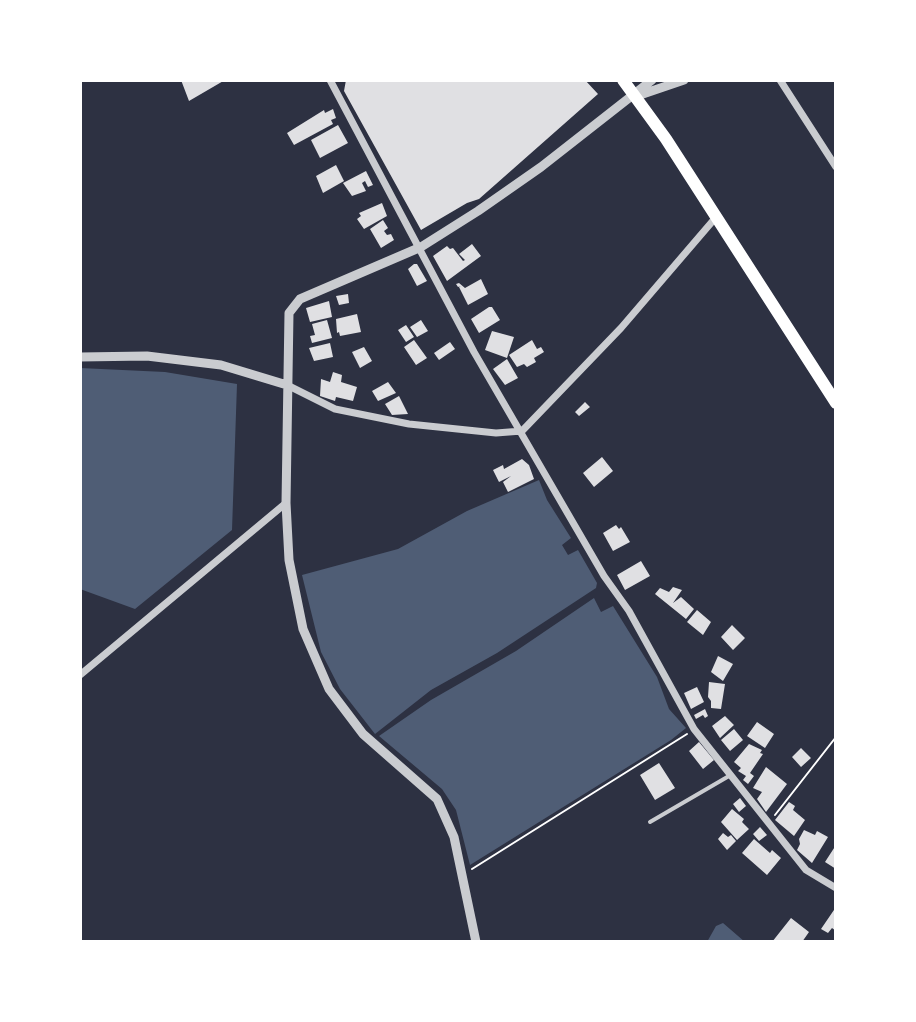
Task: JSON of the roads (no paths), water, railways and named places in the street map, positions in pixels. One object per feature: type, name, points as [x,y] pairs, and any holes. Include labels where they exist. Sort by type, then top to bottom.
[{"type":"highway","points":[[623,80],[832,387],[836,403]]},
{"type":"street","points":[[330,80],[474,352],[604,576],[629,611],[694,729],[806,870],[836,888]]},
{"type":"street","points":[[476,942],[454,837],[437,799],[363,734],[329,689],[303,629],[289,560],[286,503],[289,313],[300,299],[421,247],[541,167],[652,80]]},
{"type":"street","points":[[634,97],[684,80]]},
{"type":"street","points":[[780,80],[836,167]]},
{"type":"street","points":[[80,357],[147,356],[221,365],[287,385],[335,409],[409,424],[496,433],[522,431],[621,328],[717,216]]},
{"type":"street","points":[[80,675],[286,503]]},
{"type":"lane","points":[[650,822],[731,775]]},
{"type":"water","points":[[80,368],[165,372],[237,384],[232,530],[135,609],[80,589]]},
{"type":"water","points":[[539,480],[547,500],[571,538],[562,545],[568,555],[578,550],[597,583],[596,588],[497,653],[431,690],[375,734],[340,689],[321,652],[302,575],[398,549],[467,511]]},
{"type":"water","points":[[594,598],[601,612],[613,606],[657,677],[669,709],[686,728],[470,865],[456,810],[442,789],[379,736],[431,700],[516,651]]},
{"type":"water","points":[[723,923],[745,942],[707,942],[716,926]]}]
